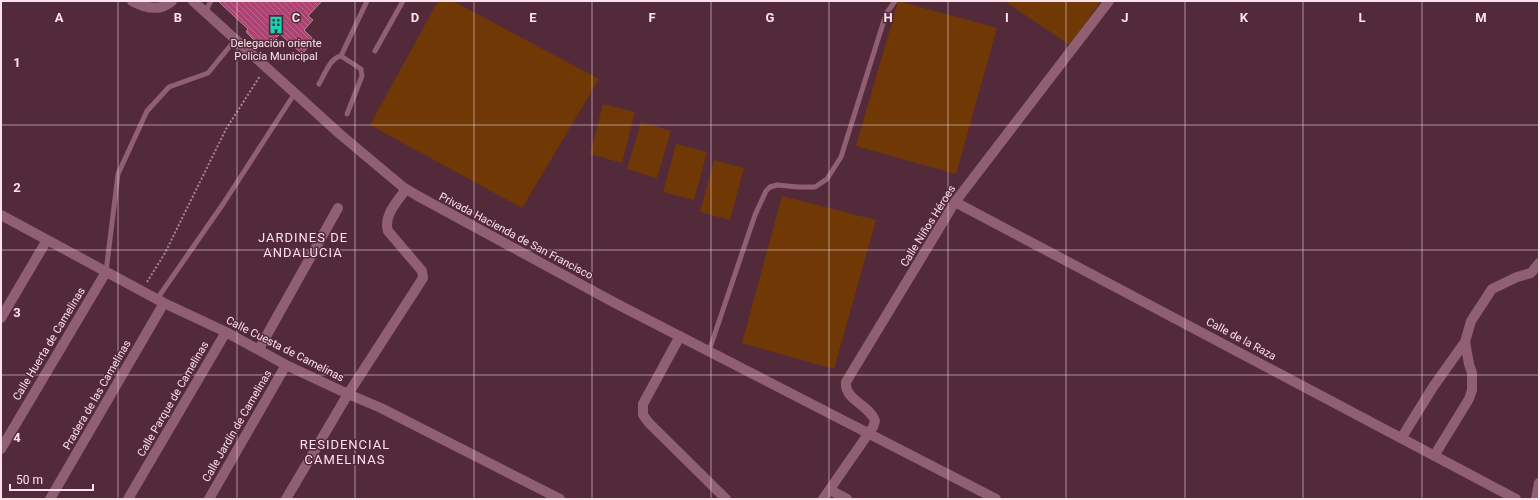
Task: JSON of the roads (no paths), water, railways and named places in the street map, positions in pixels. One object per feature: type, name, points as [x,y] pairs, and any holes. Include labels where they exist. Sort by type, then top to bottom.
[{"type":"street","points":[[132,1],[144,7],[155,8],[167,6],[172,1]]},
{"type":"street","name":"Privada Hacienda de San Francisco","points":[[193,1],[341,135],[406,189],[617,304],[996,499]]},
{"type":"street","name":"Calle Niños Héroes","points":[[868,432],[875,421],[871,411],[850,395],[846,382],[955,202],[1109,1]]},
{"type":"street","points":[[286,499],[348,394],[423,278],[422,271],[388,231],[386,224],[386,217],[406,189]]},
{"type":"street","name":"Calle de la Raza","points":[[955,202],[1516,499]]},
{"type":"street","points":[[259,349],[338,208]]},
{"type":"street","name":"Calle Cuesta de Camelinas","points":[[1,215],[161,301],[259,349],[286,365],[381,408],[560,499]]},
{"type":"street","points":[[1,318],[48,240]]},
{"type":"street","points":[[1402,438],[1433,387],[1465,342],[1471,321],[1492,289],[1504,282],[1531,273],[1539,263]]},
{"type":"street","name":"Calle Huerta de Camelinas","points":[[1,449],[106,272]]},
{"type":"street","name":"Pradera de las Camelinas","points":[[50,499],[161,301]]},
{"type":"street","name":"Calle Parque de Camelinas","points":[[128,499],[226,332]]},
{"type":"street","points":[[680,336],[643,404],[643,415],[649,423],[726,499]]},
{"type":"street","points":[[1434,456],[1469,399],[1472,390],[1472,373],[1465,342]]},
{"type":"street","name":"Calle Jardín de Camelinas","points":[[209,499],[286,365]]},
{"type":"street","points":[[847,499],[826,496],[868,432]]},
{"type":"street","points":[[1536,499],[1539,482]]},
{"type":"lane","points":[[205,12],[211,1]]},
{"type":"lane","points":[[319,84],[333,59],[341,56],[367,1]]},
{"type":"lane","points":[[375,51],[403,1]]},
{"type":"lane","points":[[709,351],[755,216],[766,192],[770,187],[777,185],[815,187],[827,179],[841,157],[886,14],[896,1]]},
{"type":"lane","points":[[106,272],[118,174],[147,111],[168,87],[208,73],[235,40]]},
{"type":"lane","points":[[341,56],[361,69],[362,72],[362,76],[347,114]]},
{"type":"lane","points":[[161,301],[295,93]]},
{"type":"place","name":"Delegación oriente Policía Municipal","points":[[276,25]]},
{"type":"district","name":"JARDINES DE ANDALUCIA","points":[[303,244]]},
{"type":"district","name":"RESIDENCIAL CAMELINAS","points":[[345,452]]}]
